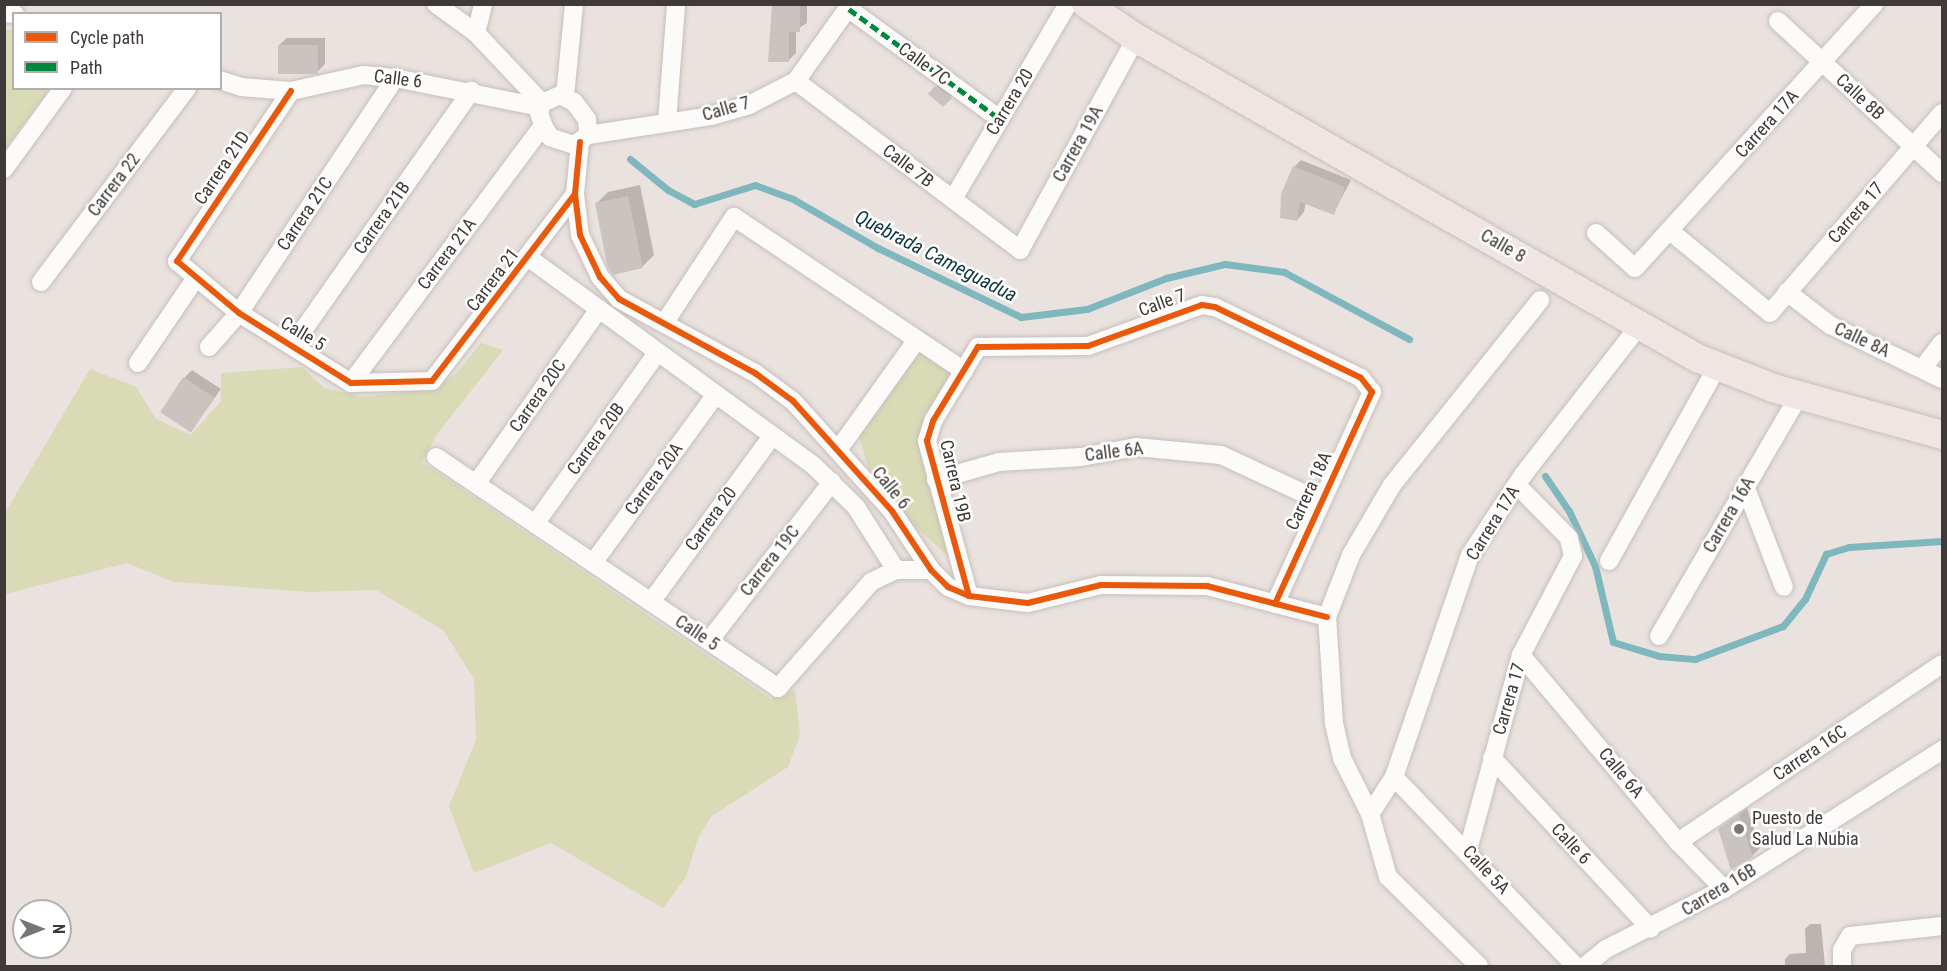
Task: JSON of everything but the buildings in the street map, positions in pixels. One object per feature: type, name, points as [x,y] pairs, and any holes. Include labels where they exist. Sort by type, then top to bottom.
[{"type":"main road","name":"Calle 8","points":[[1086,4],[1136,38],[1639,326],[1717,367],[1799,395],[1942,435]]},
{"type":"street","points":[[436,4],[476,33],[542,112],[557,141],[568,145],[584,138],[584,112],[566,96],[550,97],[542,112]]},
{"type":"street","points":[[476,33],[483,4]]},
{"type":"street","points":[[566,96],[574,4]]},
{"type":"street","points":[[667,122],[676,4]]},
{"type":"street","name":"Carrera 20","points":[[952,199],[1068,4]]},
{"type":"street","name":"Carrera 17A","points":[[1596,233],[1635,268],[1874,4]]},
{"type":"street","name":"Calle 7","points":[[584,138],[629,126],[711,116],[749,105],[796,81],[850,7]]},
{"type":"street","name":"Calle 7C","points":[[850,7],[1000,119]]},
{"type":"street","name":"Calle 8B","points":[[1778,21],[1942,173]]},
{"type":"street","name":"Carrera 19A","points":[[1020,250],[1136,38]]},
{"type":"street","name":"Calle 6","points":[[222,81],[241,87],[291,91],[364,75],[396,78],[471,91],[542,112]]},
{"type":"street","name":"Carrera 21C","points":[[209,347],[239,313],[396,78]]},
{"type":"street","name":"Calle 7B","points":[[796,81],[1020,250]]},
{"type":"street","points":[[4,169],[62,90]]},
{"type":"street","name":"Carrera 22","points":[[41,282],[185,90]]},
{"type":"street","name":"Carrera 21D","points":[[177,261],[291,91]]},
{"type":"street","name":"Carrera 21B","points":[[292,346],[471,91]]},
{"type":"street","name":"Carrera 21A","points":[[351,383],[542,112]]},
{"type":"street","name":"Calle 7","points":[[584,112],[629,126]]},
{"type":"street","name":"Carrera 17","points":[[1670,231],[1770,313],[1942,114]]},
{"type":"street","name":"Calle 6","points":[[584,138],[575,175],[575,194],[580,235],[600,277],[620,298],[665,322],[774,387],[793,401],[892,511],[931,570],[948,587],[969,596],[1028,603],[1101,585],[1165,583],[1207,586],[1327,617]]},
{"type":"street","name":"Calle 6","points":[[557,141],[575,175]]},
{"type":"street","name":"Carrera 21","points":[[351,383],[432,381],[529,258],[575,194]]},
{"type":"street","points":[[665,322],[734,217],[964,371]]},
{"type":"street","points":[[529,258],[832,482],[856,507],[896,570],[931,570]]},
{"type":"street","name":"Calle 5","points":[[177,261],[195,279],[239,313],[351,383]]},
{"type":"street","points":[[138,363],[195,279]]},
{"type":"street","name":"Calle 8A","points":[[1788,292],[1830,325],[1942,379]]},
{"type":"street","points":[[1479,966],[1388,878],[1370,814],[1342,759],[1334,724],[1327,617],[1351,555],[1392,485],[1540,300]]},
{"type":"street","name":"Calle 7","points":[[978,347],[1088,346],[1202,305],[1215,307],[1361,378],[1372,392]]},
{"type":"street","name":"Carrera 20C","points":[[476,484],[599,309]]},
{"type":"street","name":"Carrera 17A","points":[[1370,814],[1394,777],[1470,555],[1546,444],[1639,326]]},
{"type":"street","points":[[838,450],[916,341]]},
{"type":"street","points":[[1923,368],[1942,343]]},
{"type":"street","name":"Carrera 19B","points":[[969,596],[927,441],[933,421],[978,347]]},
{"type":"street","name":"Carrera 20B","points":[[535,524],[657,353]]},
{"type":"street","points":[[1609,561],[1717,367]]},
{"type":"street","name":"Carrera 18A","points":[[1275,604],[1320,501],[1372,392]]},
{"type":"street","name":"Carrera 16A","points":[[1659,636],[1799,395]]},
{"type":"street","name":"Carrera 20A","points":[[593,562],[715,396]]},
{"type":"street","name":"Carrera 20","points":[[651,602],[772,436]]},
{"type":"street","name":"Calle 6A","points":[[936,480],[999,462],[1081,456],[1136,447],[1221,455],[1320,501]]},
{"type":"street","name":"Calle 5","points":[[436,457],[778,688],[871,582],[896,570]]},
{"type":"street","name":"Carrera 17","points":[[1468,850],[1521,655],[1573,556],[1569,538],[1520,480]]},
{"type":"street","name":"Carrera 19C","points":[[709,641],[832,482]]},
{"type":"street","points":[[1745,486],[1784,586]]},
{"type":"street","name":"Calle 6A","points":[[1521,655],[1678,842],[1724,889]]},
{"type":"street","name":"Carrera 16C","points":[[1678,842],[1942,664]]},
{"type":"street","name":"Carrera 16B","points":[[1585,966],[1606,949],[1651,929],[1724,889],[1942,750]]},
{"type":"street","name":"Calle 6","points":[[1492,759],[1651,929]]},
{"type":"street","name":"Calle 5A","points":[[1394,777],[1468,850],[1575,966]]},
{"type":"street","points":[[1842,966],[1842,950],[1850,936],[1942,926]]},
{"type":"green space","points":[[4,30],[12,30],[12,90],[48,90],[5,149]]},
{"type":"green space","points":[[923,331],[960,360],[925,424],[953,560],[876,493],[856,426]]},
{"type":"green space","points":[[481,343],[503,350],[438,433],[422,462],[771,699],[795,690],[800,735],[788,767],[712,816],[698,838],[686,877],[663,908],[551,843],[474,873],[449,806],[476,740],[474,679],[443,630],[376,590],[308,592],[174,582],[127,563],[5,594],[5,513],[90,369],[136,387],[156,419],[191,435],[221,401],[221,373],[302,367],[324,388],[363,397],[434,388],[457,373]]},
{"type":"waterway","name":"Quebrada Cameguadua","points":[[630,159],[668,190],[694,204],[755,185],[793,199],[878,248],[1021,317],[1087,309],[1166,278],[1225,264],[1284,272],[1409,339]]},
{"type":"waterway","name":"Quebrada Cameguadua","points":[[1545,476],[1569,511],[1595,566],[1613,642],[1659,656],[1695,659],[1783,626],[1805,599],[1826,554],[1849,547],[1942,541]]},
{"type":"marked path","points":[[849,9],[1000,119]]},
{"type":"cycle path","points":[[291,91],[177,261],[239,313],[351,383],[432,381],[575,194]]},
{"type":"cycle path","points":[[580,142],[575,194],[580,235],[600,277],[619,299],[755,373],[793,401],[892,511],[931,570],[948,587],[969,596],[1028,603],[1101,585],[1207,586],[1327,617]]},
{"type":"cycle path","points":[[969,596],[927,441],[933,421],[978,347],[1088,346],[1202,305],[1215,307],[1361,378],[1372,392],[1275,604]]},
{"type":"place","name":"Puesto de Salud La Nubia","points":[[1739,829]]}]
